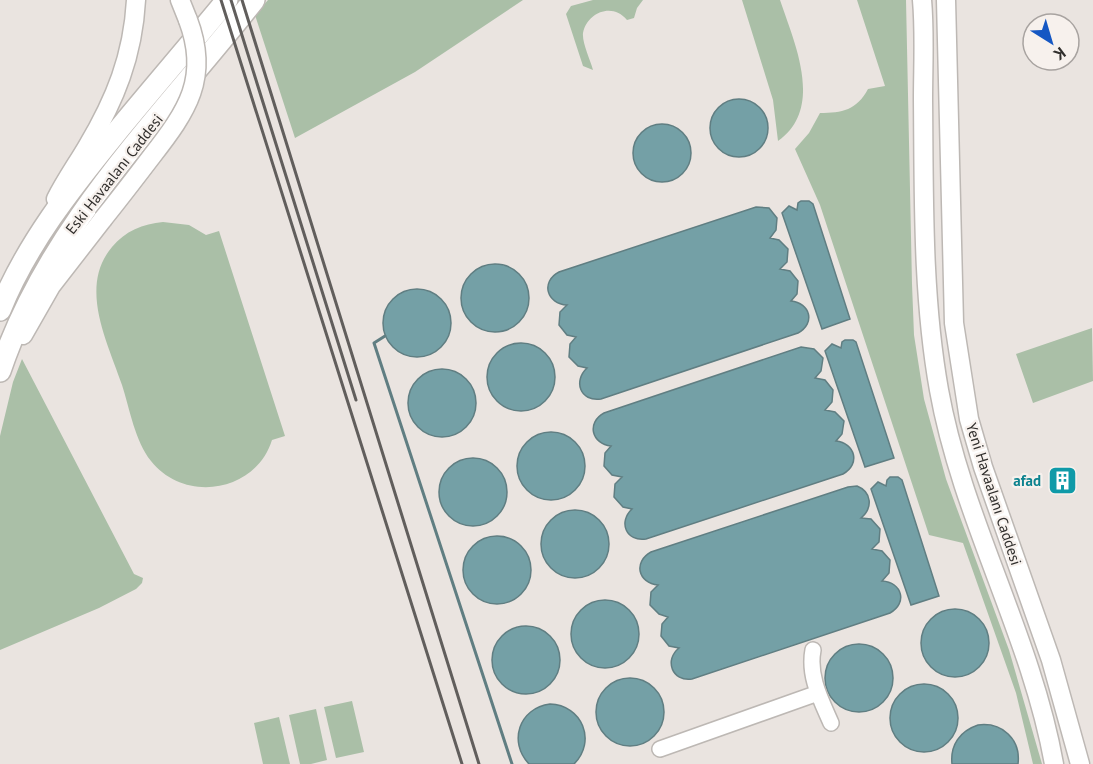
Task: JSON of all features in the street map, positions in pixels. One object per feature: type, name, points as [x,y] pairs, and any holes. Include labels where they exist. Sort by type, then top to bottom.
[{"type":"highway","name":"Eski Havaalanı Caddesi","points":[[0,310],[24,261],[44,228],[87,169],[227,0]]},
{"type":"highway","name":"Eski Havaalanı Caddesi","points":[[1,368],[34,288],[70,228],[254,0]]},
{"type":"main road","points":[[44,228],[64,182],[111,104],[127,62],[134,29],[136,0]]},
{"type":"main road","points":[[1,368],[51,286],[175,126],[191,98],[197,65],[194,35],[180,0]]},
{"type":"main road","name":"Yeni Havaalanı Caddesi","points":[[922,0],[924,181],[931,331],[939,391],[957,465],[1034,682],[1054,764]]},
{"type":"main road","name":"Yeni Havaalanı Caddesi","points":[[946,0],[948,145],[955,330],[969,419],[1051,660],[1080,764]]},
{"type":"main road","points":[[931,331],[955,330]]},
{"type":"street","points":[[813,650],[811,659],[814,681],[831,723]]},
{"type":"street","points":[[660,749],[818,693]]},
{"type":"green space","points":[[268,0],[523,0],[415,72],[295,138],[255,15]]},
{"type":"green space","points":[[593,0],[643,0],[634,18],[627,20],[615,11],[601,12],[585,26],[583,37],[593,70],[583,66],[566,14],[571,6]]},
{"type":"green space","points":[[742,0],[780,0],[798,54],[803,93],[800,111],[792,127],[778,141],[773,100]]},
{"type":"green space","points":[[857,0],[906,0],[914,335],[924,399],[946,479],[1009,650],[1042,764],[1033,764],[1016,693],[963,543],[929,535],[820,205],[795,149],[809,133],[820,113],[848,109],[859,102],[868,89],[885,86]]},
{"type":"green space","points":[[163,222],[189,225],[206,235],[219,231],[285,436],[272,440],[264,458],[251,471],[236,481],[218,486],[200,487],[182,483],[165,475],[145,453],[137,435],[99,315],[97,280],[102,263],[112,247],[135,229]]},
{"type":"green space","points":[[1092,328],[1093,381],[1033,403],[1016,354]]},
{"type":"green space","points":[[22,359],[134,574],[143,578],[142,583],[136,589],[99,608],[0,650],[0,436],[13,382]]},
{"type":"green space","points":[[352,701],[364,752],[336,758],[324,707]]},
{"type":"green space","points":[[316,709],[327,760],[300,764],[289,715]]},
{"type":"green space","points":[[279,717],[290,764],[263,764],[254,723]]},
{"type":"water","points":[[733,99],[745,99],[760,107],[768,122],[768,134],[760,149],[745,157],[733,157],[718,149],[710,134],[710,122],[718,107]]},
{"type":"water","points":[[656,124],[668,124],[683,132],[691,147],[691,159],[683,174],[668,182],[656,182],[641,174],[633,159],[633,147],[641,132]]},
{"type":"water","points":[[809,201],[813,204],[850,319],[822,329],[782,213],[789,206],[797,210],[798,203]]},
{"type":"water","points":[[756,207],[769,208],[777,218],[776,230],[770,238],[779,240],[788,249],[787,262],[780,269],[790,271],[798,281],[797,294],[791,301],[803,305],[806,309],[809,319],[804,329],[798,333],[601,399],[594,399],[584,394],[581,390],[580,379],[587,368],[578,366],[569,357],[570,344],[576,337],[567,335],[559,325],[560,312],[567,305],[555,301],[548,292],[549,281],[553,276],[559,272]]},
{"type":"water","points":[[495,264],[508,267],[519,274],[526,285],[529,298],[526,311],[519,322],[508,329],[495,332],[482,329],[471,322],[464,311],[461,298],[464,285],[471,274],[482,267]]},
{"type":"water","points":[[417,289],[430,292],[441,299],[448,310],[451,323],[448,336],[441,347],[430,354],[417,357],[404,354],[393,347],[386,336],[383,323],[386,310],[393,299],[404,292]]},
{"type":"water","points":[[845,340],[856,342],[894,458],[865,467],[825,351],[832,344],[841,348]]},
{"type":"water","points":[[521,343],[534,346],[545,353],[552,364],[555,377],[552,390],[545,401],[534,408],[521,411],[508,408],[497,401],[490,390],[487,377],[490,364],[497,353],[508,346]]},
{"type":"water","points":[[801,347],[814,349],[823,358],[821,371],[815,378],[825,380],[833,390],[832,402],[825,410],[835,412],[844,421],[842,434],[836,441],[848,446],[853,454],[854,460],[849,470],[843,474],[646,539],[639,539],[629,534],[625,520],[632,509],[623,507],[614,497],[615,484],[622,477],[612,475],[604,466],[605,453],[611,446],[599,441],[596,437],[593,427],[598,417],[604,413]]},
{"type":"water","points":[[442,369],[455,372],[466,379],[473,390],[476,403],[473,416],[466,427],[455,434],[442,437],[429,434],[418,427],[411,416],[408,403],[411,390],[418,379],[429,372]]},
{"type":"water","points":[[551,432],[564,435],[575,442],[582,453],[585,466],[582,479],[575,490],[564,497],[551,500],[538,497],[527,490],[520,479],[517,466],[520,453],[527,442],[538,435]]},
{"type":"water","points":[[473,458],[486,461],[497,468],[504,479],[507,492],[504,505],[497,516],[486,523],[473,526],[460,523],[449,516],[442,505],[439,492],[442,479],[449,468],[460,461]]},
{"type":"water","points":[[890,477],[898,477],[902,480],[939,596],[911,605],[871,489],[878,482],[886,486]]},
{"type":"water","points":[[857,486],[866,492],[869,500],[868,510],[861,518],[871,519],[880,529],[879,542],[872,549],[882,551],[890,560],[889,573],[882,581],[889,582],[898,589],[901,599],[896,609],[890,613],[692,679],[685,679],[675,674],[671,664],[674,653],[679,648],[669,646],[661,636],[662,624],[668,617],[659,614],[650,605],[651,592],[658,585],[646,580],[640,572],[645,556],[651,552]]},
{"type":"water","points":[[575,510],[588,513],[599,520],[606,531],[609,544],[606,557],[599,568],[588,575],[575,578],[562,575],[551,568],[544,557],[541,544],[544,531],[551,520],[562,513]]},
{"type":"water","points":[[497,536],[510,539],[521,546],[528,557],[531,570],[528,583],[521,594],[510,601],[497,604],[484,601],[473,594],[466,583],[463,570],[466,557],[473,546],[484,539]]},
{"type":"water","points":[[605,600],[618,603],[629,610],[636,621],[639,634],[636,647],[629,658],[618,665],[605,668],[592,665],[581,658],[574,647],[571,634],[574,621],[581,610],[592,603]]},
{"type":"water","points":[[955,609],[968,612],[979,619],[986,630],[989,643],[986,656],[979,667],[968,674],[955,677],[942,674],[931,667],[924,656],[921,643],[924,630],[931,619],[942,612]]},
{"type":"water","points":[[526,626],[539,629],[550,636],[557,647],[560,660],[557,673],[550,684],[539,691],[526,694],[513,691],[502,684],[495,673],[492,660],[495,647],[502,636],[513,629]]},
{"type":"water","points":[[859,644],[872,647],[883,654],[890,665],[893,678],[890,691],[883,702],[872,709],[859,712],[846,709],[835,702],[828,691],[825,678],[828,665],[835,654],[846,647]]},
{"type":"water","points":[[630,678],[643,681],[654,688],[661,699],[664,712],[661,725],[654,736],[643,743],[630,746],[617,743],[606,736],[599,725],[596,712],[599,699],[606,688],[617,681]]},
{"type":"water","points":[[924,684],[937,687],[948,694],[955,705],[958,718],[955,731],[948,742],[937,749],[924,752],[911,749],[900,742],[893,731],[890,718],[893,705],[900,694],[911,687]]},
{"type":"water","points":[[550,704],[570,711],[578,717],[583,726],[584,745],[581,755],[574,764],[529,764],[519,746],[518,736],[524,719],[539,707]]},
{"type":"water","points":[[978,725],[995,726],[1008,734],[1016,747],[1018,764],[952,764],[957,740],[966,731]]},
{"type":"waterway","points":[[385,336],[374,343],[512,764]]},
{"type":"railway","points":[[221,0],[462,764]]},
{"type":"railway","points":[[231,0],[356,400]]},
{"type":"railway","points":[[242,0],[479,764]]},
{"type":"place","name":"afad","points":[[1062,480]]}]
